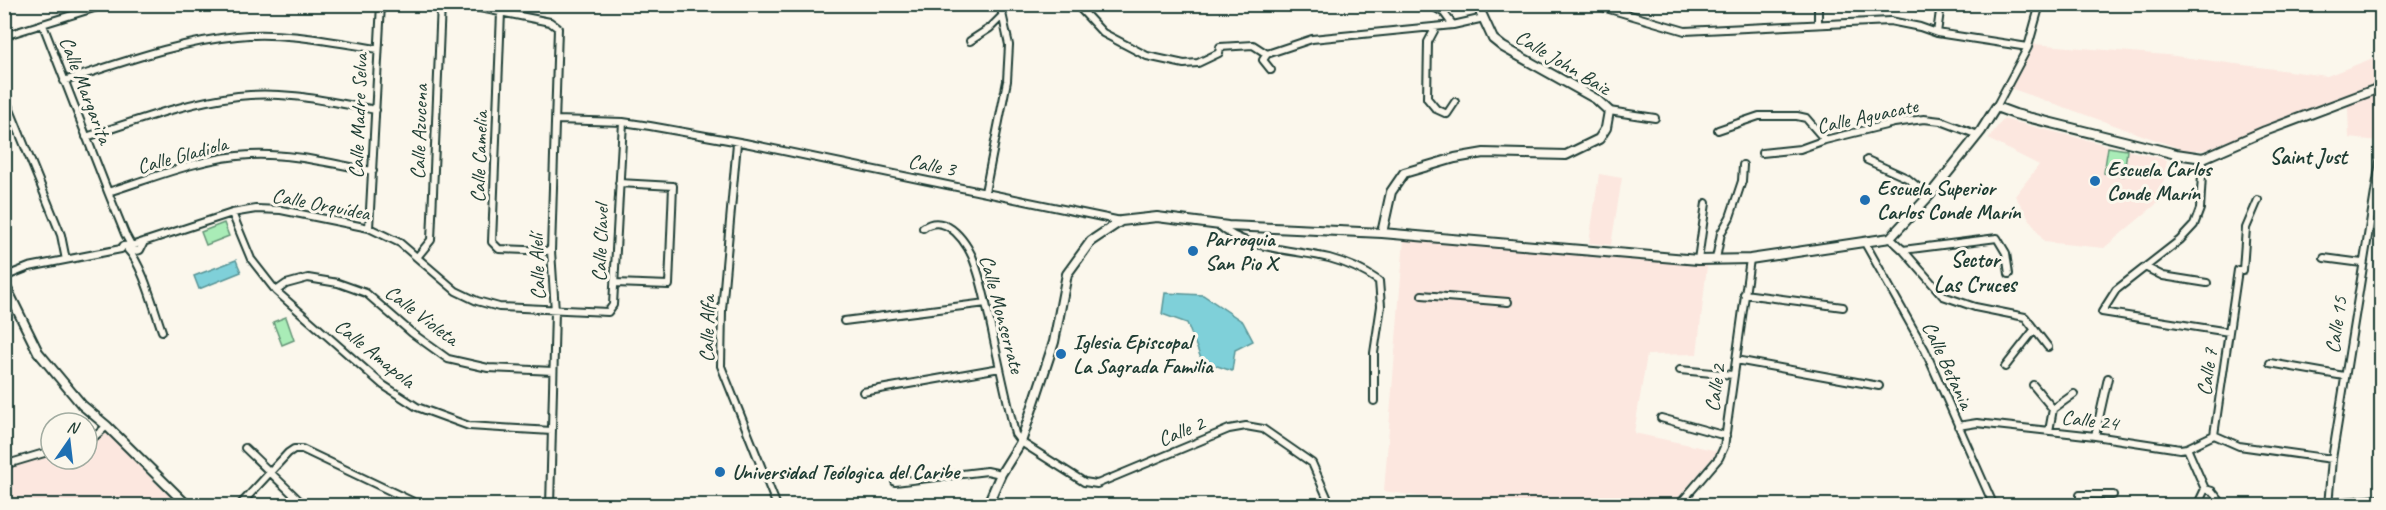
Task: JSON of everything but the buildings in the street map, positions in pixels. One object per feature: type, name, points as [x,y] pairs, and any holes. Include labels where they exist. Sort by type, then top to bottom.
[{"type":"street","points":[[4,36],[107,4]]},
{"type":"street","name":"Calle Madre Selva","points":[[369,228],[381,4]]},
{"type":"street","name":"Calle Azucena","points":[[418,256],[431,240],[441,4]]},
{"type":"street","points":[[460,4],[501,12]]},
{"type":"street","points":[[985,192],[1007,81],[1009,45],[1000,4]]},
{"type":"street","points":[[1076,4],[1103,33],[1147,56],[1184,64],[1198,63],[1219,53],[1220,47],[1236,44],[1253,45],[1267,54]]},
{"type":"street","points":[[1429,4],[1444,14],[1453,25]]},
{"type":"street","name":"Calle John Baiz","points":[[1382,233],[1391,192],[1404,173],[1455,158],[1484,153],[1566,155],[1599,139],[1606,128],[1609,111],[1596,99],[1503,47],[1493,39],[1477,4]]},
{"type":"street","points":[[1818,4],[1818,24]]},
{"type":"street","points":[[1937,33],[1941,4]]},
{"type":"street","points":[[987,506],[1001,474],[1021,442],[1054,342],[1067,274],[1091,241],[1121,221],[1157,217],[1219,224],[1382,233],[1698,260],[1750,259],[1890,238],[1929,196],[1978,135],[1996,107],[2028,46],[2040,4]]},
{"type":"street","points":[[2378,4],[2382,11]]},
{"type":"street","points":[[1597,5],[1685,31],[1890,21],[1937,33],[2028,46]]},
{"type":"street","name":"Calle Alelí","points":[[501,12],[550,21],[558,28],[551,251],[555,311],[550,506]]},
{"type":"street","name":"Calle Camelia","points":[[501,12],[492,242],[499,249],[551,251]]},
{"type":"street","points":[[970,41],[990,28],[1002,16]]},
{"type":"street","points":[[1271,70],[1263,60],[1267,54],[1312,39],[1453,25],[1484,18]]},
{"type":"street","name":"Calle Margarita","points":[[43,25],[125,234],[128,248]]},
{"type":"street","points":[[1436,27],[1428,42],[1427,98],[1436,109],[1447,114],[1455,102]]},
{"type":"street","points":[[64,81],[183,45],[238,36],[299,36],[378,50]]},
{"type":"street","points":[[1996,107],[2015,114],[2176,154],[2204,158],[2265,131],[2382,87]]},
{"type":"street","points":[[4,95],[61,235],[66,260]]},
{"type":"street","points":[[86,137],[187,105],[240,96],[298,96],[376,110]]},
{"type":"street","points":[[1609,111],[1655,118]]},
{"type":"street","points":[[1718,130],[1759,116],[1797,116],[1806,118],[1825,140]]},
{"type":"street","name":"Calle Aguacate","points":[[1762,153],[1800,149],[1825,140],[1894,123],[1924,119],[1941,121],[1978,135]]},
{"type":"street","name":"Calle 3","points":[[556,120],[623,122],[745,143],[1121,221]]},
{"type":"street","name":"Calle Clavel","points":[[555,311],[608,312],[613,305],[623,122]]},
{"type":"street","name":"Calle Alfa","points":[[737,143],[722,310],[721,366],[777,506]]},
{"type":"street","name":"Calle 15","points":[[2328,504],[2344,376],[2382,150]]},
{"type":"street","name":"Calle Gladiola","points":[[108,192],[203,163],[249,155],[287,156],[373,171]]},
{"type":"street","points":[[2204,158],[2198,217],[2180,240],[2116,290],[2102,312],[2229,332]]},
{"type":"street","points":[[1868,160],[1906,178],[1929,196]]},
{"type":"street","points":[[1716,260],[1721,233],[1730,217],[1742,181],[1743,165]]},
{"type":"street","points":[[615,283],[669,285],[672,215],[673,186],[619,183]]},
{"type":"street","name":"Calle 7","points":[[2214,435],[2238,270],[2243,270],[2246,228],[2258,200]]},
{"type":"street","points":[[1698,260],[1706,203]]},
{"type":"street","name":"Calle Orquídea","points":[[128,248],[140,249],[144,242],[232,213],[256,209],[281,210],[369,228],[400,243],[464,296],[499,307],[555,311]]},
{"type":"street","name":"Calle Amapola","points":[[232,213],[251,259],[276,291],[383,385],[417,407],[469,426],[552,431]]},
{"type":"street","name":"Calle Monserrate","points":[[923,228],[929,224],[939,224],[959,235],[975,262],[1015,434],[1021,442]]},
{"type":"street","points":[[1219,224],[1227,234],[1262,245],[1328,258],[1359,268],[1379,281],[1381,306],[1374,353],[1374,401]]},
{"type":"street","points":[[1890,238],[1904,250],[1943,296],[1975,307],[2025,317],[2048,347]]},
{"type":"street","points":[[1904,250],[1997,238],[2006,253],[2009,274]]},
{"type":"street","name":"Calle Betania","points":[[1865,243],[1925,350],[1994,506]]},
{"type":"street","points":[[4,277],[29,267],[128,248],[143,279],[162,331]]},
{"type":"street","points":[[2324,258],[2362,263]]},
{"type":"street","name":"Calle 2","points":[[1678,506],[1719,458],[1726,436],[1750,259]]},
{"type":"street","points":[[2145,267],[2163,276],[2207,284]]},
{"type":"street","name":"Calle Violeta","points":[[276,291],[286,284],[308,279],[338,283],[366,293],[412,333],[448,359],[488,368],[553,371]]},
{"type":"street","points":[[4,283],[38,352],[82,405],[107,426],[188,506]]},
{"type":"street","points":[[1744,294],[1843,307]]},
{"type":"street","points":[[1422,296],[1508,302]]},
{"type":"street","points":[[844,321],[986,303]]},
{"type":"street","points":[[2005,367],[2034,330]]},
{"type":"street","points":[[1736,360],[1879,386]]},
{"type":"street","points":[[2270,363],[2344,376]]},
{"type":"street","points":[[862,392],[1000,368]]},
{"type":"street","points":[[1680,370],[1733,375]]},
{"type":"street","points":[[2095,436],[2108,378]]},
{"type":"street","points":[[2033,385],[2053,409]]},
{"type":"street","points":[[2049,431],[2053,409],[2074,394]]},
{"type":"street","points":[[1661,418],[1726,436]]},
{"type":"street","name":"Calle 24","points":[[1958,426],[1977,423],[2095,436],[2170,448],[2187,448],[2214,435]]},
{"type":"street","points":[[99,433],[107,426]]},
{"type":"street","name":"Calle 2","points":[[1021,442],[1084,482],[1097,484],[1229,429],[1246,426],[1263,429],[1312,463],[1330,505]]},
{"type":"street","points":[[2214,435],[2239,446],[2332,459]]},
{"type":"street","points":[[245,448],[305,506]]},
{"type":"street","points":[[2187,448],[2205,489]]},
{"type":"street","points":[[239,506],[294,449],[302,449],[422,506]]},
{"type":"street","points":[[4,465],[39,454]]},
{"type":"street","points":[[895,482],[987,471],[1001,474]]},
{"type":"street","points":[[2196,506],[2205,489]]},
{"type":"street","points":[[2205,489],[2212,491],[2224,506]]},
{"type":"street","points":[[2080,506],[2080,495],[2113,495]]},
{"type":"street","points":[[2328,504],[2382,499]]},
{"type":"shaded area","points":[[2033,44],[2167,55],[2327,76],[2381,55],[2380,141],[2349,138],[2348,108],[2344,95],[2205,150],[2184,150],[2010,88]]},
{"type":"shaded area","name":"Escuela Carlos Conde Marín","points":[[2003,119],[2167,160],[2160,201],[2104,248],[2044,242],[2015,196],[2039,165],[1988,139]]},
{"type":"shaded area","points":[[1599,174],[1622,178],[1611,245],[1589,243]]},
{"type":"shaded area","points":[[1404,239],[1707,266],[1697,354],[1647,355],[1634,433],[1718,451],[1672,505],[1473,505],[1384,491]]},
{"type":"shaded area","points":[[106,432],[178,505],[19,505],[5,490],[5,467],[39,457],[39,471],[99,471],[99,436]]},
{"type":"green space","points":[[2108,147],[2127,150],[2124,176],[2104,173]]},
{"type":"green space","points":[[224,223],[229,236],[206,245],[201,232]]},
{"type":"green space","points":[[286,317],[294,340],[282,345],[273,322]]},
{"type":"water","points":[[236,260],[241,272],[199,289],[194,276]]},
{"type":"water","points":[[1165,293],[1203,295],[1243,322],[1253,341],[1235,350],[1232,371],[1202,361],[1187,323],[1162,314]]},
{"type":"place","name":"Escuela Carlos Conde Marín","points":[[2095,181]]},
{"type":"place","name":"Escuela Superior Carlos Conde Marín","points":[[1865,200]]},
{"type":"place","name":"Parroquia San Pio X","points":[[1193,251]]},
{"type":"place","name":"Iglesia Episcopal La Sagrada Familia","points":[[1061,354]]},
{"type":"place","name":"Universidad Teólogica del Caribe","points":[[720,472]]},
{"type":"district","name":"Saint Just","points":[[2308,156]]},
{"type":"district","name":"Sector Las Cruces","points":[[1975,272]]}]
